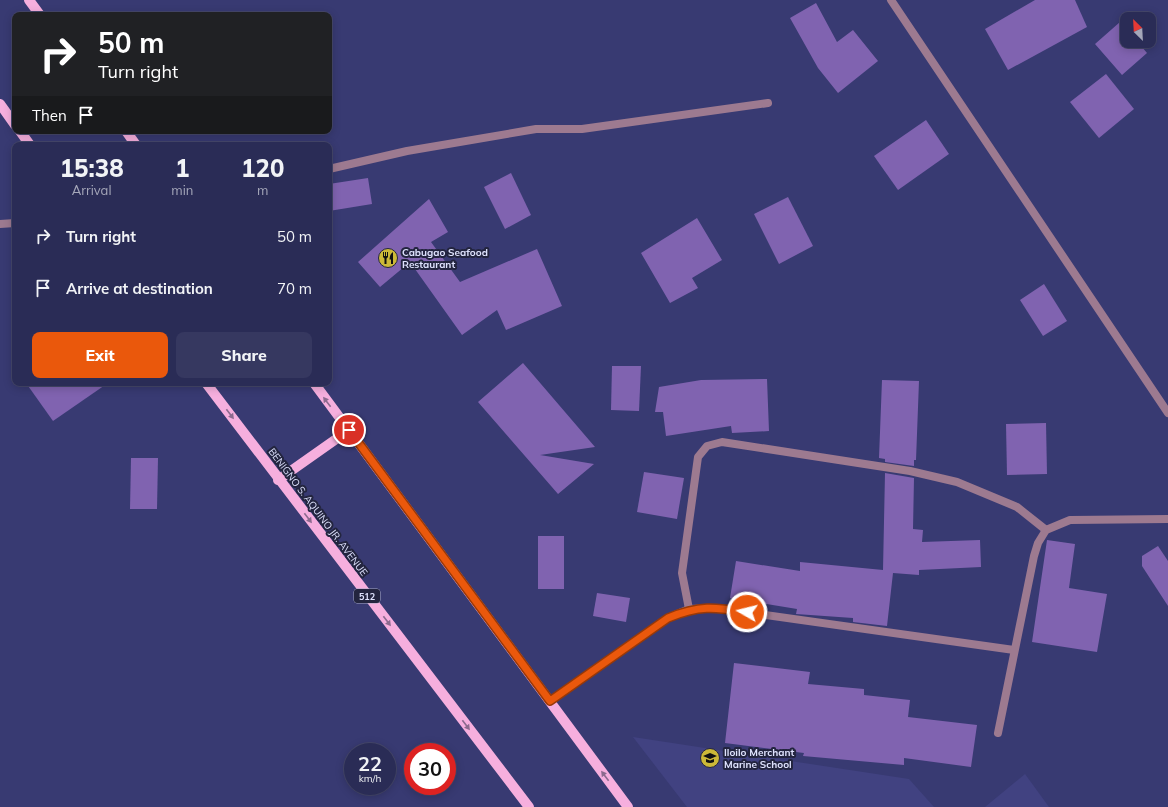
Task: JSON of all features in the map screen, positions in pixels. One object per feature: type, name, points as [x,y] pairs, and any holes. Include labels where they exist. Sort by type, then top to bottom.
[{"type":"main road","points":[[28,0],[38,12]]},
{"type":"main road","points":[[0,104],[12,120]]},
{"type":"main road","name":"BENIGNO S. AQUINO JR. AVENUE","points":[[208,386],[278,480],[529,807]]},
{"type":"main road","points":[[316,386],[628,807]]},
{"type":"main road","points":[[278,480],[349,430]]},
{"type":"street","points":[[891,0],[1168,413]]},
{"type":"street","points":[[332,168],[407,151],[536,129],[582,129],[768,103]]},
{"type":"street","points":[[0,224],[12,223]]},
{"type":"street","points":[[689,609],[682,573],[698,457],[707,446],[722,442],[910,471],[957,482],[1017,507],[1046,530]]},
{"type":"street","points":[[998,733],[1034,556],[1038,543],[1046,530],[1070,520],[1168,519]]},
{"type":"street","points":[[550,701],[668,618],[689,609],[716,608],[1014,650]]},
{"type":"shaded area","name":"Iloilo Merchant Marine School","points":[[633,737],[909,779],[934,807],[687,807]]},
{"type":"shaded area","points":[[1025,774],[1049,807],[985,807]]},
{"type":"building","points":[[1035,0],[1075,0],[1087,27],[1008,70],[985,29]]},
{"type":"building","points":[[816,3],[837,42],[853,30],[878,61],[838,93],[818,68],[790,18]]},
{"type":"building","points":[[1120,22],[1120,48],[1143,48],[1147,53],[1122,75],[1095,44]]},
{"type":"building","points":[[1106,74],[1134,109],[1099,138],[1070,102]]},
{"type":"building","points":[[926,120],[949,154],[898,190],[874,156]]},
{"type":"building","points":[[511,173],[531,215],[505,229],[484,187]]},
{"type":"building","points":[[368,178],[372,204],[332,211],[332,184]]},
{"type":"building","points":[[788,197],[813,246],[779,264],[754,214]]},
{"type":"building","points":[[429,199],[448,232],[431,242],[460,282],[537,249],[562,306],[506,330],[497,310],[462,335],[410,262],[380,287],[358,262]]},
{"type":"building","points":[[697,218],[722,260],[692,278],[698,288],[670,303],[641,253]]},
{"type":"building","points":[[1044,284],[1067,321],[1043,336],[1020,300]]},
{"type":"building","points":[[523,363],[595,447],[540,455],[594,464],[558,494],[478,402]]},
{"type":"building","points":[[612,366],[641,366],[639,411],[611,410]]},
{"type":"building","points":[[767,379],[769,431],[732,433],[731,426],[666,436],[663,412],[655,412],[659,387],[701,380]]},
{"type":"building","points":[[882,380],[919,381],[916,460],[914,460],[914,466],[885,462],[885,459],[879,458]]},
{"type":"building","points":[[28,386],[104,386],[53,421]]},
{"type":"building","points":[[1046,423],[1047,474],[1007,475],[1006,424]]},
{"type":"building","points":[[131,458],[158,458],[157,509],[130,509]]},
{"type":"building","points":[[644,472],[684,478],[677,519],[637,512]]},
{"type":"building","points":[[885,473],[914,478],[913,529],[923,530],[922,542],[980,540],[981,567],[919,570],[919,575],[893,573],[887,626],[853,622],[853,618],[796,614],[797,609],[730,598],[736,561],[800,571],[800,562],[883,570]]},
{"type":"building","points":[[538,536],[564,536],[564,589],[538,589]]},
{"type":"building","points":[[1047,540],[1075,544],[1069,588],[1107,594],[1097,652],[1032,642]]},
{"type":"building","points":[[1158,546],[1168,561],[1168,606],[1142,566],[1142,556]]},
{"type":"building","points":[[597,593],[630,598],[626,622],[593,616]]},
{"type":"building","points":[[734,663],[810,672],[808,684],[864,689],[864,695],[910,700],[908,717],[977,725],[971,767],[904,758],[904,765],[803,756],[804,753],[725,743]]},
{"type":"place","name":"Cabugao Seafood Restaurant","points":[[388,258]]},
{"type":"place","name":"Iloilo Merchant Marine School","points":[[710,758]]},
{"type":"route","points":[[349,430],[550,701],[668,618],[689,609],[716,608],[747,612]]}]
